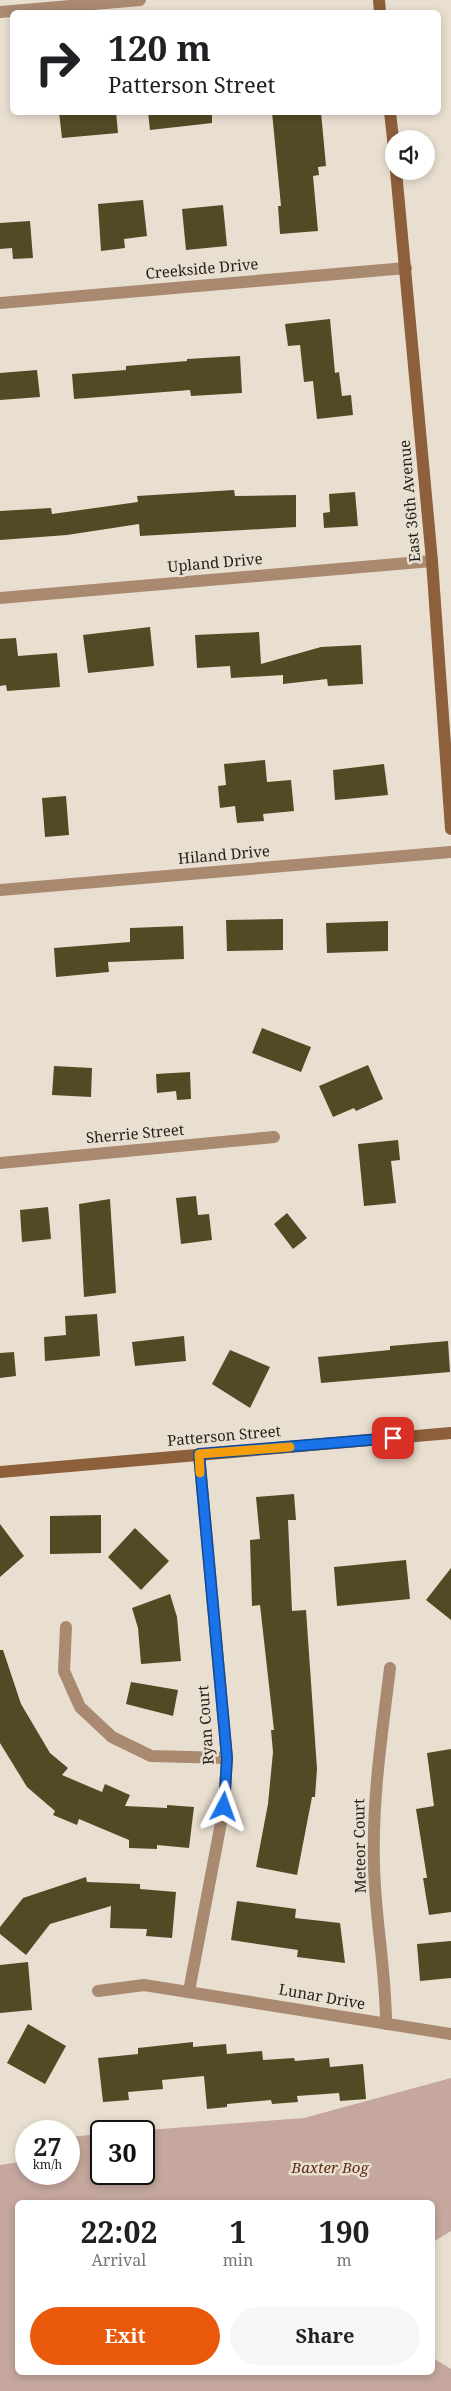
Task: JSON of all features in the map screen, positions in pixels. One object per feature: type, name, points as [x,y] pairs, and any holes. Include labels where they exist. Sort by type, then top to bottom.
[{"type":"street","points":[[14,10],[64,3],[140,0]]},
{"type":"street","points":[[390,115],[392,130]]},
{"type":"street","name":"East 36th Avenue","points":[[397,180],[432,560],[451,829]]},
{"type":"street","name":"Creekside Drive","points":[[0,303],[406,268]]},
{"type":"street","name":"Upland Drive","points":[[0,598],[432,560]]},
{"type":"street","name":"Hiland Drive","points":[[0,890],[451,852]]},
{"type":"street","name":"Sherrie Street","points":[[0,1163],[274,1137]]},
{"type":"street","name":"Patterson Street","points":[[0,1472],[451,1433]]},
{"type":"street","name":"Ryan Court","points":[[188,1991],[224,1807],[227,1758],[199,1454]]},
{"type":"street","points":[[66,1627],[64,1671],[80,1707],[112,1737],[152,1756],[227,1758]]},
{"type":"street","name":"Meteor Court","points":[[386,2024],[386,1990],[374,1866],[375,1793],[390,1668]]},
{"type":"street","name":"Lunar Drive","points":[[98,1991],[144,1985],[451,2034]]},
{"type":"green space","name":"Baxter Bog","points":[[451,2078],[451,2231],[435,2241],[435,2200],[15,2200],[15,2375],[435,2375],[435,2359],[451,2369],[451,2391],[0,2391],[0,2165],[15,2163],[15,2185],[80,2185],[80,2136],[90,2135],[90,2185],[155,2185],[155,2129],[304,2118]]},
{"type":"building","points":[[59,115],[116,115],[118,133],[62,138]]},
{"type":"building","points":[[148,115],[212,115],[212,123],[150,130]]},
{"type":"building","points":[[272,115],[321,115],[326,166],[318,167],[319,175],[313,176],[318,231],[280,234],[278,206],[281,206]]},
{"type":"building","points":[[143,200],[147,236],[124,239],[125,248],[101,251],[98,204]]},
{"type":"building","points":[[223,205],[227,246],[186,250],[182,209]]},
{"type":"building","points":[[30,221],[33,258],[13,259],[12,248],[0,249],[0,223]]},
{"type":"building","points":[[330,319],[335,373],[339,372],[342,396],[351,395],[353,415],[317,419],[313,381],[304,382],[300,345],[288,346],[285,324]]},
{"type":"building","points":[[240,356],[242,393],[191,396],[190,390],[74,399],[72,374],[126,370],[126,366],[187,361],[187,359]]},
{"type":"building","points":[[37,370],[40,397],[0,400],[0,373]]},
{"type":"building","points":[[234,490],[235,496],[296,495],[296,527],[140,536],[139,524],[67,535],[0,540],[0,511],[51,508],[52,514],[138,502],[137,496]]},
{"type":"building","points":[[355,492],[358,526],[324,528],[323,513],[330,512],[329,494]]},
{"type":"building","points":[[150,627],[154,666],[88,673],[83,635]]},
{"type":"building","points":[[259,632],[261,664],[321,647],[361,645],[363,684],[328,686],[327,679],[283,684],[283,675],[231,678],[230,666],[197,668],[195,635]]},
{"type":"building","points":[[16,638],[18,656],[57,653],[60,687],[7,691],[6,685],[0,686],[0,639]]},
{"type":"building","points":[[265,760],[267,782],[291,780],[294,811],[263,814],[264,821],[237,823],[235,806],[220,808],[218,786],[226,785],[224,764]]},
{"type":"building","points":[[384,764],[388,795],[335,800],[333,770]]},
{"type":"building","points":[[66,796],[69,835],[45,837],[42,798]]},
{"type":"building","points":[[283,919],[283,950],[227,951],[226,920]]},
{"type":"building","points":[[388,921],[388,951],[327,953],[326,923]]},
{"type":"building","points":[[183,926],[184,959],[108,962],[109,972],[56,977],[54,948],[130,942],[130,928]]},
{"type":"building","points":[[262,1028],[311,1047],[301,1072],[252,1053]]},
{"type":"building","points":[[368,1065],[383,1099],[356,1111],[354,1108],[333,1117],[319,1086]]},
{"type":"building","points":[[54,1066],[92,1068],[91,1097],[52,1095]]},
{"type":"building","points":[[190,1072],[191,1099],[177,1100],[176,1091],[157,1093],[156,1074]]},
{"type":"building","points":[[398,1140],[400,1160],[391,1161],[396,1203],[364,1206],[358,1144]]},
{"type":"building","points":[[196,1196],[198,1215],[209,1214],[212,1240],[181,1244],[176,1198]]},
{"type":"building","points":[[110,1199],[116,1293],[84,1297],[79,1204]]},
{"type":"building","points":[[48,1207],[51,1239],[22,1242],[20,1210]]},
{"type":"building","points":[[287,1213],[307,1238],[293,1249],[274,1224]]},
{"type":"building","points":[[97,1314],[100,1356],[45,1361],[44,1337],[66,1335],[65,1316]]},
{"type":"building","points":[[184,1336],[186,1361],[135,1366],[132,1342]]},
{"type":"building","points":[[448,1341],[450,1372],[321,1383],[318,1357],[390,1350],[390,1346]]},
{"type":"building","points":[[230,1350],[270,1367],[250,1408],[212,1384]]},
{"type":"building","points":[[14,1352],[16,1376],[0,1378],[0,1353]]},
{"type":"building","points":[[294,1494],[296,1520],[288,1520],[292,1611],[306,1610],[317,1769],[315,1797],[312,1797],[297,1875],[256,1867],[268,1804],[273,1752],[271,1730],[274,1730],[260,1605],[252,1606],[250,1540],[260,1539],[256,1497]]},
{"type":"building","points":[[101,1515],[101,1553],[50,1554],[50,1516]]},
{"type":"building","points":[[0,1524],[24,1556],[0,1577]]},
{"type":"building","points":[[135,1528],[169,1561],[141,1590],[108,1557]]},
{"type":"building","points":[[406,1560],[410,1599],[337,1606],[334,1567]]},
{"type":"building","points":[[451,1568],[451,1620],[426,1600]]},
{"type":"building","points":[[170,1594],[177,1617],[181,1661],[141,1664],[138,1628],[132,1608]]},
{"type":"building","points":[[0,1650],[3,1650],[21,1704],[50,1753],[68,1768],[62,1775],[102,1792],[105,1784],[130,1795],[125,1806],[167,1808],[167,1805],[194,1807],[189,1848],[157,1845],[157,1849],[129,1848],[129,1840],[79,1819],[77,1825],[53,1815],[55,1811],[27,1787],[0,1743]]},
{"type":"building","points":[[131,1682],[178,1690],[173,1716],[126,1704]]},
{"type":"building","points":[[451,1749],[451,1912],[429,1915],[423,1878],[427,1878],[416,1809],[434,1806],[427,1753]]},
{"type":"building","points":[[86,1877],[87,1882],[140,1884],[140,1889],[176,1892],[172,1938],[146,1936],[147,1929],[110,1928],[111,1906],[50,1924],[26,1955],[0,1934],[0,1927],[23,1898]]},
{"type":"building","points":[[237,1901],[296,1909],[295,1918],[340,1923],[345,1963],[297,1957],[298,1950],[231,1940]]},
{"type":"building","points":[[451,1941],[451,1978],[420,1981],[417,1944]]},
{"type":"building","points":[[28,1962],[32,2010],[0,2013],[0,1965]]},
{"type":"building","points":[[28,2024],[66,2046],[45,2084],[7,2063]]},
{"type":"building","points":[[193,2042],[193,2047],[226,2044],[227,2054],[262,2051],[263,2060],[294,2058],[295,2061],[329,2058],[330,2067],[363,2064],[366,2099],[340,2101],[339,2093],[297,2096],[298,2102],[272,2104],[271,2100],[227,2104],[227,2107],[207,2109],[204,2076],[162,2080],[163,2089],[128,2092],[129,2100],[103,2102],[98,2058],[138,2054],[138,2048]]},
{"type":"slow traffic","points":[[200,1473],[199,1454],[290,1447]]},
{"type":"route","points":[[224,1807],[227,1758],[199,1454],[393,1438]]}]
